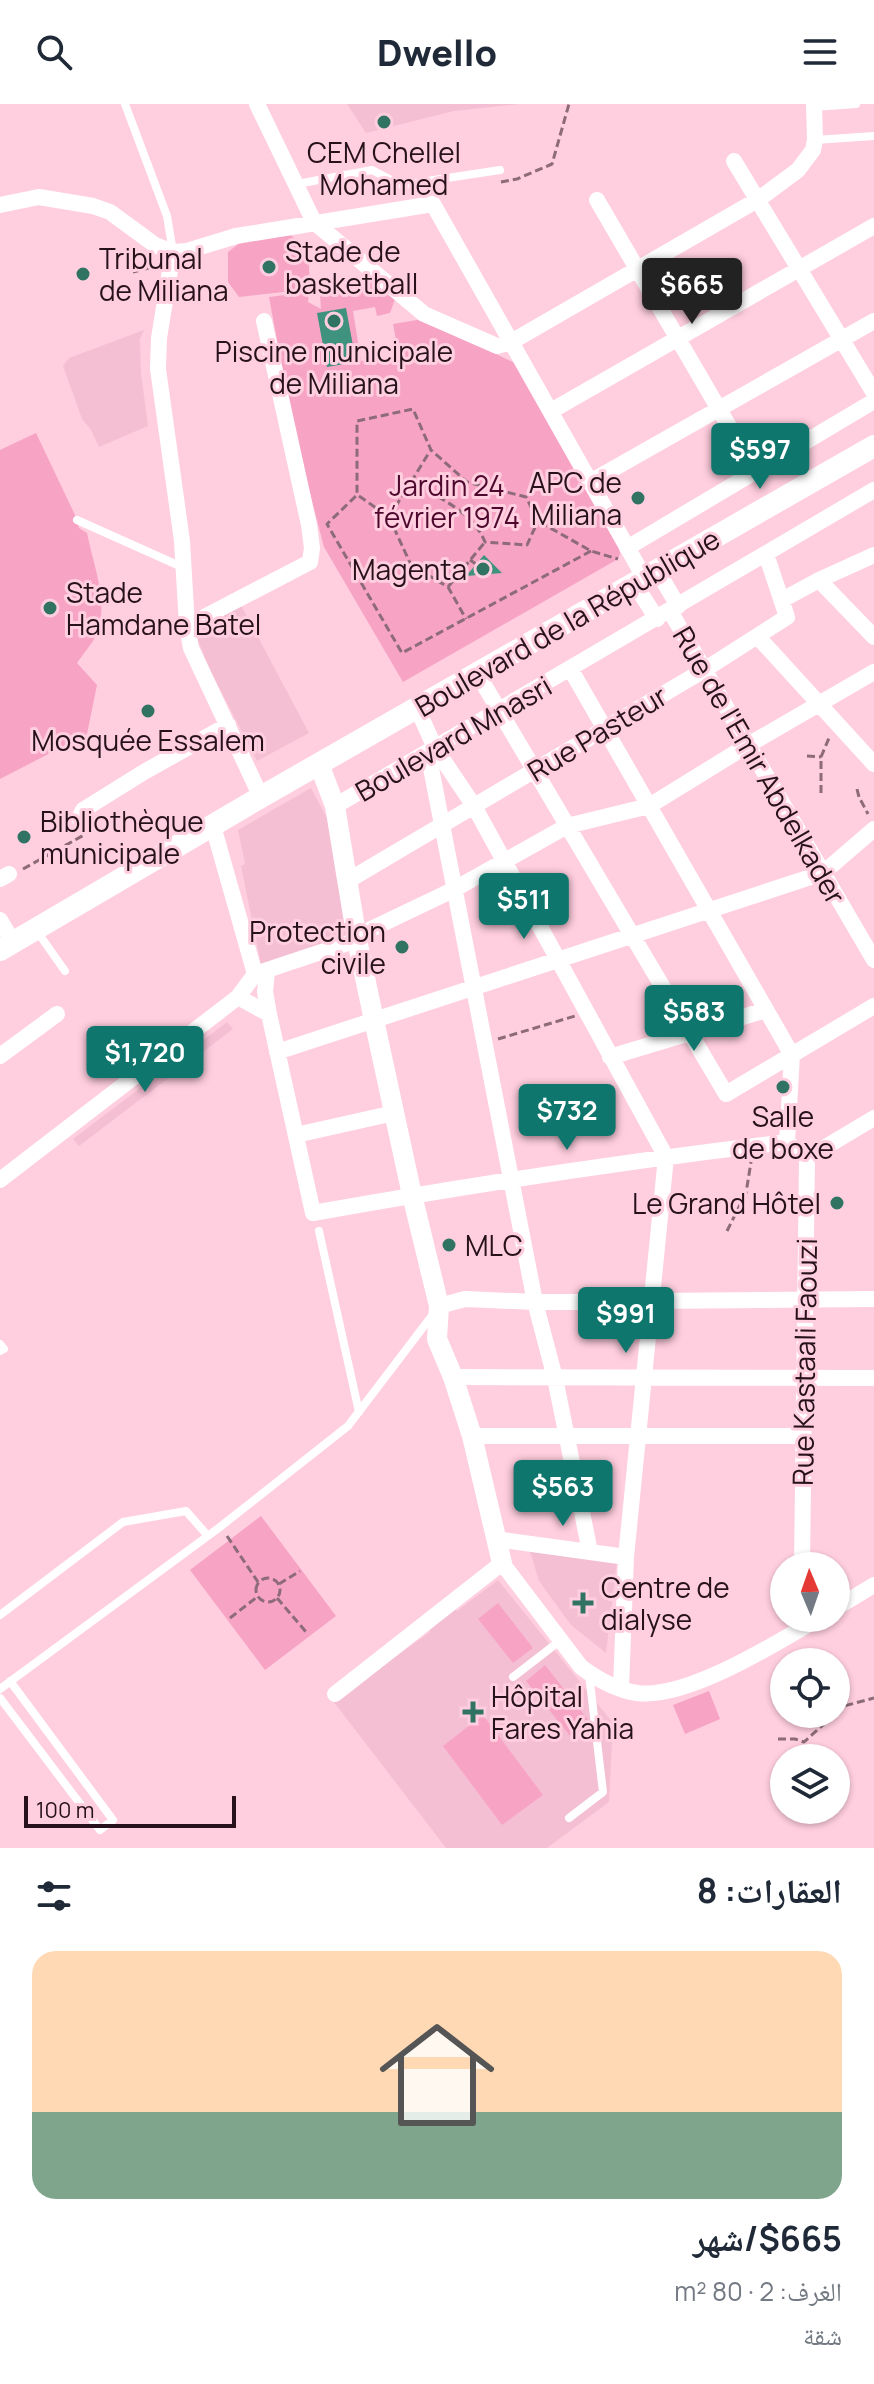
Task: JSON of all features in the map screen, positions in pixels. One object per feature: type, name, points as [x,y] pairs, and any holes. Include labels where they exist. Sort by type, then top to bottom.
[{"type":"main road","name":"Boulevard de la République","points":[[7,946],[874,446]]},
{"type":"street","points":[[257,104],[314,222],[424,314],[497,346],[511,342],[759,199],[798,170],[813,150],[814,105]]},
{"type":"street","points":[[734,161],[874,393]]},
{"type":"street","points":[[0,205],[39,197],[93,206],[110,212],[155,245],[173,252],[187,251],[236,236],[433,204],[590,482],[623,554],[645,577],[668,612]]},
{"type":"street","points":[[597,200],[755,471]]},
{"type":"street","points":[[551,411],[874,226]]},
{"type":"street","points":[[173,252],[159,338],[158,369],[182,541],[187,626],[191,648],[261,797]]},
{"type":"street","points":[[187,626],[310,562],[309,525],[264,321]]},
{"type":"street","points":[[590,482],[874,321]]},
{"type":"street","points":[[623,554],[874,401]]},
{"type":"street","name":"Boulevard Mnasri","points":[[335,806],[874,490]]},
{"type":"street","points":[[766,554],[782,600],[874,555]]},
{"type":"street","points":[[645,577],[668,612]]},
{"type":"street","points":[[819,580],[874,637]]},
{"type":"street","name":"Rue Pasteur","points":[[349,880],[758,637],[787,617],[782,600]]},
{"type":"street","name":"Rue de l'Emir Abdelkader","points":[[668,612],[874,960]]},
{"type":"street","points":[[758,637],[874,764]]},
{"type":"street","points":[[571,670],[792,1055],[787,1142]]},
{"type":"street","points":[[3,1172],[238,997],[261,972],[357,940],[365,932],[453,890],[567,826],[649,806],[874,672]]},
{"type":"street","points":[[477,673],[726,1094],[874,1006]]},
{"type":"street","points":[[417,708],[435,748],[474,806],[666,1157],[626,1557],[621,1688]]},
{"type":"street","points":[[79,818],[83,810],[228,725]]},
{"type":"street","points":[[435,748],[430,763],[453,890],[535,1302],[555,1378],[590,1552]]},
{"type":"street","points":[[319,764],[335,806],[357,940],[439,1306],[437,1339],[472,1436],[502,1563],[581,1667],[597,1679],[637,1693],[660,1692],[688,1685],[754,1657],[789,1632]]},
{"type":"street","points":[[277,1052],[823,873],[872,823]]},
{"type":"street","points":[[213,826],[261,972],[313,1213],[412,1195],[787,1142],[807,1158],[874,1118]]},
{"type":"street","points":[[0,920],[7,946]]},
{"type":"street","points":[[238,997],[269,1014]]},
{"type":"street","points":[[610,1057],[766,1010]]},
{"type":"street","points":[[0,1056],[57,1014]]},
{"type":"street","points":[[296,1135],[394,1113]]},
{"type":"street","name":"Rue Kastaali Faouzi","points":[[802,1552],[807,1158]]},
{"type":"street","points":[[439,1306],[465,1299],[535,1302],[874,1299]]},
{"type":"street","points":[[453,1377],[874,1378]]},
{"type":"street","points":[[472,1436],[804,1436]]},
{"type":"street","points":[[495,1539],[626,1557]]},
{"type":"street","points":[[335,1694],[502,1563]]},
{"type":"street","points":[[850,1600],[874,1585]]},
{"type":"lane","points":[[125,104],[167,216],[173,252]]},
{"type":"lane","points":[[814,105],[856,104]]},
{"type":"lane","points":[[815,140],[874,136]]},
{"type":"lane","points":[[296,184],[372,170],[401,185],[500,170]]},
{"type":"lane","points":[[77,520],[184,568]]},
{"type":"lane","points":[[35,929],[65,971]]},
{"type":"lane","points":[[319,1231],[359,1412]]},
{"type":"lane","points":[[0,1698],[100,1830],[113,1820],[4,1683],[208,1536],[348,1426],[439,1306]]},
{"type":"lane","points":[[0,1344],[4,1349],[0,1351]]},
{"type":"lane","points":[[0,1615],[123,1522],[186,1511],[208,1536]]},
{"type":"lane","points":[[513,1677],[561,1640]]},
{"type":"lane","points":[[569,1818],[603,1792],[589,1673]]},
{"type":"path","points":[[488,184],[517,179],[552,164],[569,104]]},
{"type":"path","points":[[133,272],[160,265]]},
{"type":"path","points":[[591,551],[402,653],[327,524],[357,495],[357,421],[413,409],[431,450],[467,482],[526,497],[538,521],[591,551],[623,554]]},
{"type":"path","points":[[389,517],[431,450]]},
{"type":"path","points":[[411,482],[455,506],[479,527],[485,542]]},
{"type":"path","points":[[357,495],[389,517],[411,565],[448,587],[466,619]]},
{"type":"path","points":[[485,542],[527,545],[538,521]]},
{"type":"path","points":[[448,587],[485,542]]},
{"type":"path","points":[[470,560],[482,568]]},
{"type":"path","points":[[821,793],[821,757],[829,738],[842,728]]},
{"type":"path","points":[[807,756],[821,757]]},
{"type":"path","points":[[857,789],[872,823]]},
{"type":"path","points":[[4,877],[84,835],[79,827],[79,818]]},
{"type":"path","points":[[484,1043],[568,1019]]},
{"type":"path","points":[[727,1231],[746,1193],[751,1171],[749,1147]]},
{"type":"path","points":[[220,1527],[258,1582]]},
{"type":"path","points":[[279,1584],[300,1571]]},
{"type":"path","points":[[269,1578],[279,1584],[277,1598],[267,1603],[257,1597],[255,1590],[258,1582],[269,1578]]},
{"type":"path","points":[[230,1618],[257,1597]]},
{"type":"path","points":[[277,1598],[307,1633]]},
{"type":"path","points":[[850,1704],[874,1698]]},
{"type":"path","points":[[778,1739],[804,1742],[819,1728]]},
{"type":"shaded area","name":"CEM Chellel Mohamed","points":[[347,104],[520,104],[454,111],[366,133]]},
{"type":"shaded area","points":[[346,308],[356,362],[327,367],[317,313]]},
{"type":"shaded area","points":[[144,330],[140,339],[141,373],[148,426],[99,447],[82,419],[63,366],[69,358]]},
{"type":"shaded area","points":[[484,555],[502,573],[466,576]]},
{"type":"shaded area","points":[[241,605],[309,733],[257,761],[210,670],[194,631]]},
{"type":"shaded area","points":[[311,788],[328,820],[350,937],[261,965],[241,866],[245,864],[238,830]]},
{"type":"shaded area","points":[[227,1022],[233,1029],[79,1146],[73,1139]]},
{"type":"shaded area","name":"Centre de dialyse","points":[[529,1548],[617,1561],[606,1653],[571,1625],[539,1581]]},
{"type":"shaded area","name":"Hôpital Fares Yahia","points":[[498,1580],[613,1723],[609,1802],[547,1848],[446,1848],[333,1701],[430,1632],[426,1625],[452,1605],[457,1611]]},
{"type":"green space","name":"Stade de basketball","points":[[290,235],[308,247],[310,289],[239,297],[228,282],[228,252],[241,242]]},
{"type":"green space","name":"Jardin 24 février 1974","points":[[364,275],[395,299],[390,313],[377,316],[375,307],[353,311],[361,361],[399,355],[393,324],[423,319],[519,365],[623,546],[618,559],[403,682],[324,547],[295,436],[269,297],[309,292],[308,302],[321,309],[320,294],[339,293],[358,297]]},
{"type":"green space","name":"Stade Hamdane Batel","points":[[36,433],[79,528],[87,533],[101,598],[100,624],[96,636],[77,663],[97,685],[87,734],[0,779],[0,450]]},
{"type":"green space","points":[[261,1516],[336,1616],[265,1670],[190,1570]]},
{"type":"green space","points":[[498,1603],[533,1648],[513,1663],[478,1619]]},
{"type":"green space","points":[[545,1665],[589,1721],[570,1736],[526,1681]]},
{"type":"green space","points":[[709,1691],[720,1719],[685,1734],[673,1705]]},
{"type":"green space","points":[[483,1715],[543,1795],[502,1825],[443,1746]]},
{"type":"place","name":"CEM Chellel Mohamed","points":[[384,122]]},
{"type":"place","name":"Stade de basketball","points":[[269,267]]},
{"type":"place","name":"Tribunal de Miliana","points":[[83,274]]},
{"type":"place","name":"Piscine municipale de Miliana","points":[[334,321]]},
{"type":"place","name":"APC de Miliana","points":[[638,498]]},
{"type":"place","name":"Magenta","points":[[483,569]]},
{"type":"place","name":"Stade Hamdane Batel","points":[[50,608]]},
{"type":"place","name":"Mosquée Essalem","points":[[148,711]]},
{"type":"place","name":"Bibliothèque municipale","points":[[24,837]]},
{"type":"place","name":"Protection civile","points":[[402,947]]},
{"type":"place","name":"Salle de boxe","points":[[783,1087]]},
{"type":"place","name":"Le Grand Hôtel","points":[[837,1203]]},
{"type":"place","name":"MLC","points":[[449,1245]]},
{"type":"place","name":"Centre de dialyse","points":[[583,1603]]},
{"type":"place","name":"Hôpital Fares Yahia","points":[[473,1712]]}]
